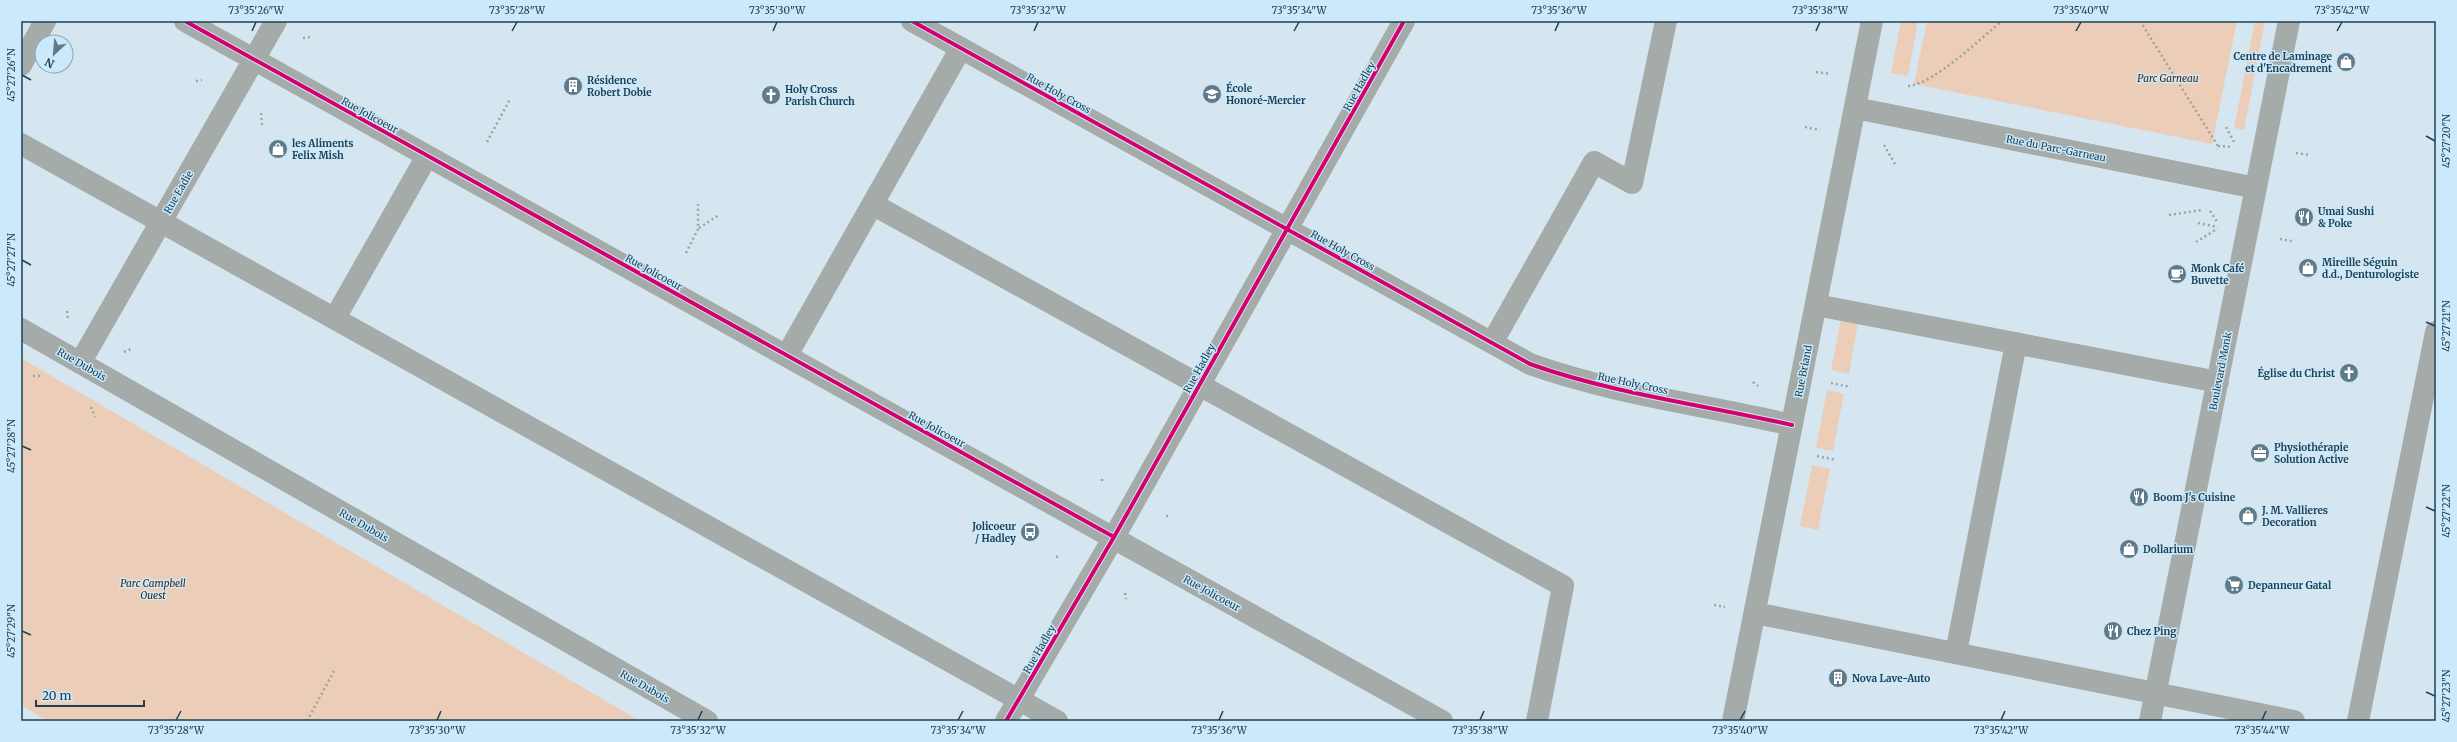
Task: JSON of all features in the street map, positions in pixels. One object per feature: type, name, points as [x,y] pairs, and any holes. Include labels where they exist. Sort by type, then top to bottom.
[{"type":"street","points":[[21,65],[45,21]]},
{"type":"street","name":"Rue Jolicoeur","points":[[185,21],[1442,721]]},
{"type":"street","name":"Rue Eadie","points":[[80,363],[276,21]]},
{"type":"street","name":"Rue Holy Cross","points":[[912,21],[1530,364],[1565,376],[1792,425]]},
{"type":"street","name":"Rue Hadley","points":[[1006,721],[1114,537],[1404,21]]},
{"type":"street","points":[[1492,343],[1594,162],[1632,183],[1666,21]]},
{"type":"street","name":"Rue Briand","points":[[1734,721],[1872,21]]},
{"type":"street","name":"Boulevard Monk","points":[[2150,721],[2289,21]]},
{"type":"street","points":[[787,355],[874,205],[961,48]]},
{"type":"street","name":"Rue du Parc-Garneau","points":[[1855,108],[2256,188]]},
{"type":"street","points":[[21,144],[1057,721]]},
{"type":"street","points":[[335,318],[427,156]]},
{"type":"street","points":[[874,205],[1563,586],[1537,721]]},
{"type":"street","points":[[1816,305],[2218,382]]},
{"type":"street","name":"Rue Dubois","points":[[21,329],[706,721]]},
{"type":"street","points":[[2358,721],[2436,332]]},
{"type":"street","points":[[1956,653],[2016,343]]},
{"type":"street","points":[[1755,613],[2294,721]]},
{"type":"path","points":[[1914,86],[1940,72],[2002,21]]},
{"type":"path","points":[[2140,21],[2218,146],[2237,147],[2226,127]]},
{"type":"path","points":[[301,38],[310,37]]},
{"type":"path","points":[[1816,72],[1837,76]]},
{"type":"path","points":[[196,81],[202,80]]},
{"type":"path","points":[[487,142],[510,99]]},
{"type":"path","points":[[261,113],[262,125]]},
{"type":"path","points":[[1805,127],[1826,131]]},
{"type":"path","points":[[1883,142],[1895,164]]},
{"type":"path","points":[[2296,153],[2309,155]]},
{"type":"path","points":[[686,253],[698,229],[698,204]]},
{"type":"path","points":[[2169,216],[2208,208],[2220,227]]},
{"type":"path","points":[[698,229],[719,216]]},
{"type":"path","points":[[2198,223],[2220,227]]},
{"type":"path","points":[[2196,242],[2220,227]]},
{"type":"path","points":[[2280,239],[2292,241]]},
{"type":"path","points":[[67,311],[68,320]]},
{"type":"path","points":[[122,352],[131,349]]},
{"type":"path","points":[[33,376],[40,376]]},
{"type":"path","points":[[1828,382],[1851,387]]},
{"type":"path","points":[[91,407],[95,417]]},
{"type":"path","points":[[1813,456],[1836,460]]},
{"type":"path","points":[[1166,516],[1171,516]]},
{"type":"path","points":[[1125,594],[1126,598]]},
{"type":"path","points":[[1714,605],[1731,608]]},
{"type":"path","points":[[307,721],[334,671]]},
{"type":"green space","points":[[1901,21],[1918,21],[1908,76],[1891,73]]},
{"type":"green space","name":"Parc Garneau","points":[[1927,21],[2237,21],[2212,144],[1914,84]]},
{"type":"green space","points":[[2255,21],[2265,21],[2244,130],[2234,128]]},
{"type":"green space","points":[[1841,319],[1858,323],[1849,374],[1831,370]]},
{"type":"green space","name":"Parc Campbell Ouest","points":[[21,358],[640,721],[48,721],[21,705]]},
{"type":"green space","points":[[1827,390],[1844,394],[1833,451],[1816,448]]},
{"type":"green space","points":[[1812,465],[1830,469],[1818,530],[1800,526]]},
{"type":"cycle path","points":[[185,21],[1114,537]]},
{"type":"cycle path","points":[[912,21],[1530,364],[1627,391],[1792,425]]},
{"type":"cycle path","points":[[1006,721],[1114,537],[1404,21]]},
{"type":"place","name":"Centre de Laminage et d'Encadrement","points":[[2346,62]]},
{"type":"place","name":"Résidence Robert Dobie","points":[[573,86]]},
{"type":"place","name":"École Honoré-Mercier","points":[[1212,94]]},
{"type":"place","name":"Holy Cross Parish Church","points":[[771,95]]},
{"type":"place","name":"les Aliments Felix Mish","points":[[278,149]]},
{"type":"place","name":"Umai Sushi & Poke","points":[[2304,217]]},
{"type":"place","name":"Mireille Séguin d.d., Denturologiste","points":[[2308,268]]},
{"type":"place","name":"Monk Café Buvette","points":[[2177,274]]},
{"type":"place","name":"Église du Christ","points":[[2349,373]]},
{"type":"place","name":"Physiothérapie Solution Active","points":[[2260,453]]},
{"type":"place","name":"Boom J's Cuisine","points":[[2139,497]]},
{"type":"place","name":"J. M. Vallieres Decoration","points":[[2248,516]]},
{"type":"place","name":"Jolicoeur / Hadley","points":[[1030,532]]},
{"type":"place","name":"Dollarium","points":[[2129,549]]},
{"type":"place","name":"Depanneur Gatal","points":[[2234,585]]},
{"type":"place","name":"Chez Ping","points":[[2113,631]]},
{"type":"place","name":"Nova Lave-Auto","points":[[1838,678]]}]
